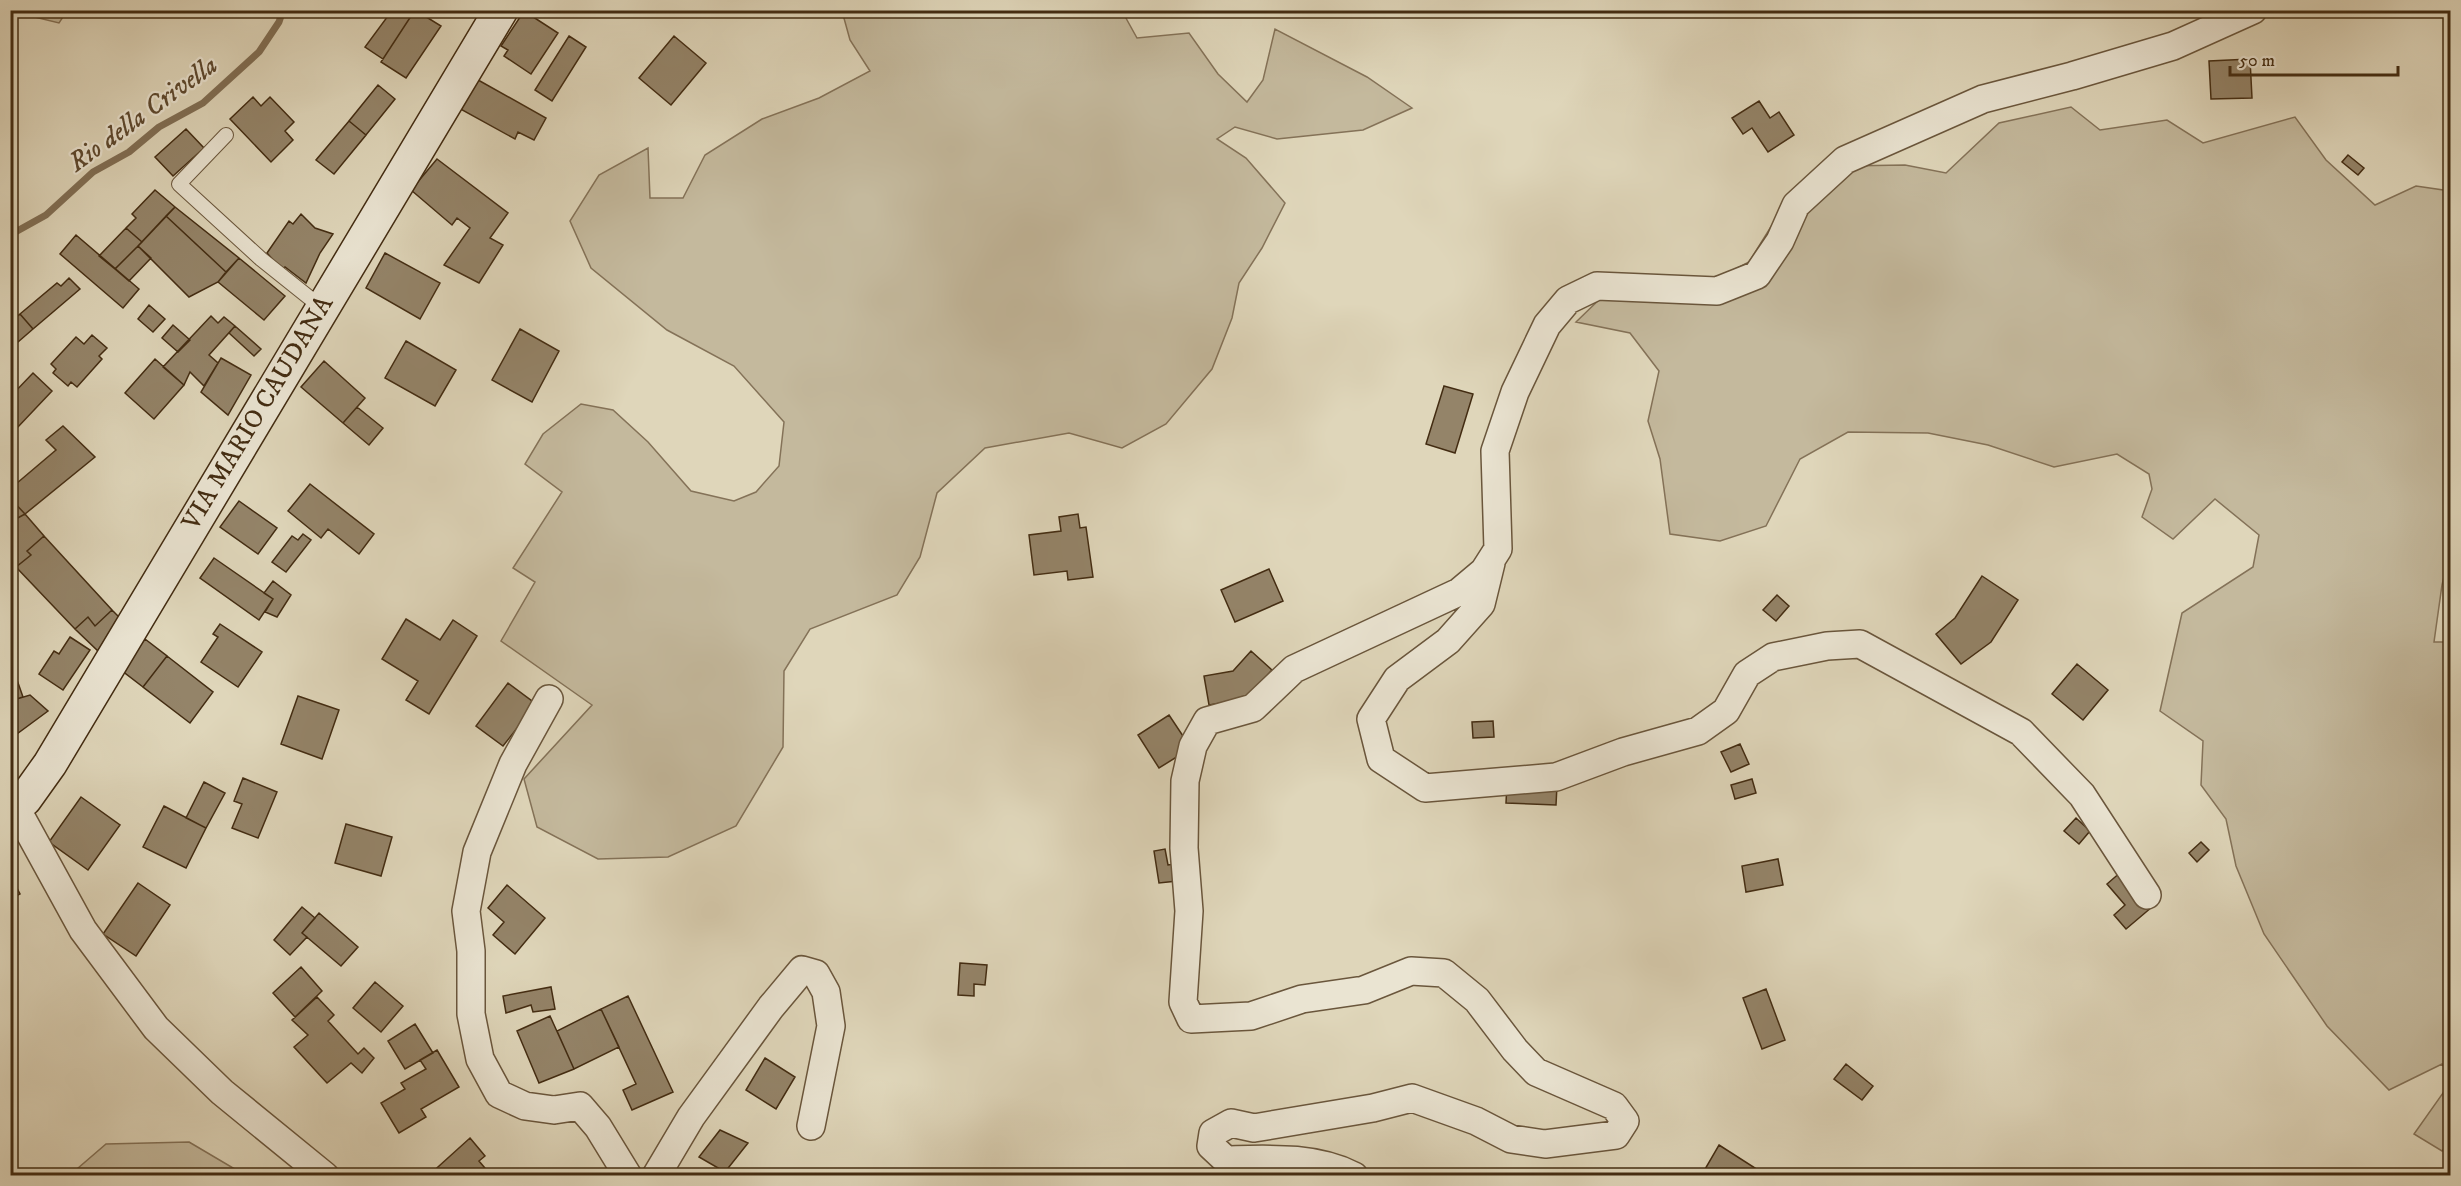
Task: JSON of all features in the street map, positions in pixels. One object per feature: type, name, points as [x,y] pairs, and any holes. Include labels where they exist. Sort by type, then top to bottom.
[{"type":"main road","name":"VIA MARIO CAUDANA","points":[[13,809],[25,799],[50,764],[321,307],[501,10]]},
{"type":"street","points":[[1354,1176],[1337,1167],[1303,1161],[1226,1160],[1211,1146],[1213,1133],[1231,1123],[1254,1128],[1373,1108],[1412,1098],[1476,1121],[1511,1139],[1545,1144],[1616,1135],[1625,1121],[1614,1106],[1536,1072],[1515,1050],[1477,1000],[1444,973],[1411,971],[1364,990],[1302,999],[1251,1016],[1191,1019],[1183,1002],[1189,911],[1184,848],[1185,781],[1193,746],[1207,721],[1253,708],[1294,669],[1459,592],[1484,571],[1498,549],[1495,451],[1515,392],[1547,325],[1568,300],[1597,286],[1717,291],[1757,275],[1780,241],[1796,205],[1845,160],[1983,99],[2173,46],[2253,10]]},
{"type":"street","points":[[1492,559],[1481,604],[1448,641],[1397,679],[1371,719],[1381,759],[1425,788],[1556,777],[1623,752],[1698,731],[1726,711],[1748,674],[1773,657],[1827,646],[1860,644],[2021,732],[2082,795],[2147,895]]},
{"type":"street","points":[[549,699],[513,764],[477,852],[466,911],[471,951],[471,1014],[480,1059],[499,1094],[525,1106],[554,1110],[580,1106],[598,1127],[628,1176]]},
{"type":"street","points":[[13,809],[83,930],[156,1028],[222,1092],[324,1176]]},
{"type":"street","points":[[656,1176],[663,1161],[692,1117],[771,1007],[802,970],[816,974],[826,992],[831,1026],[811,1126]]},
{"type":"lane","points":[[226,135],[179,184],[261,259],[321,307]]},
{"type":"shaded area","points":[[11,10],[67,11],[59,23]]},
{"type":"shaded area","points":[[842,11],[1122,11],[1137,38],[1189,33],[1218,74],[1247,102],[1263,80],[1275,29],[1367,77],[1412,108],[1363,130],[1277,139],[1235,127],[1217,139],[1246,158],[1285,203],[1262,248],[1239,283],[1232,318],[1212,369],[1166,424],[1122,448],[1069,433],[985,448],[937,493],[920,557],[897,595],[810,629],[784,671],[783,747],[736,826],[668,857],[598,859],[537,827],[524,779],[592,705],[501,641],[535,582],[513,568],[562,492],[525,464],[543,434],[581,404],[613,410],[648,442],[691,491],[734,501],[756,492],[779,466],[784,422],[734,366],[667,330],[591,268],[570,221],[599,175],[648,148],[650,198],[683,198],[705,155],[762,119],[819,98],[870,71],[850,40]]},
{"type":"shaded area","points":[[2071,107],[2100,130],[2167,120],[2203,143],[2295,117],[2326,160],[2375,205],[2416,186],[2450,191],[2450,553],[2442,585],[2434,642],[2450,642],[2450,1076],[2442,1064],[2389,1090],[2327,1026],[2264,934],[2236,866],[2226,819],[2201,785],[2203,741],[2160,711],[2182,613],[2253,567],[2259,535],[2215,499],[2173,539],[2142,517],[2152,489],[2149,474],[2117,454],[2054,467],[1988,445],[1928,433],[1848,432],[1800,459],[1766,526],[1720,541],[1670,534],[1660,459],[1648,421],[1659,371],[1630,333],[1576,322],[1605,294],[1716,279],[1749,262],[1787,201],[1845,166],[1905,165],[1946,173],[1999,123]]},
{"type":"shaded area","points":[[2450,1083],[2450,1141],[2442,1151],[2414,1134]]},
{"type":"shaded area","points":[[189,1142],[245,1175],[70,1175],[106,1144]]},
{"type":"building","points":[[380,10],[415,10],[383,59],[365,47],[388,16]]},
{"type":"building","points":[[415,10],[441,26],[406,78],[381,62]]},
{"type":"building","points":[[524,11],[558,33],[531,74],[504,56],[508,50],[501,46]]},
{"type":"building","points":[[569,36],[586,47],[552,101],[535,90]]},
{"type":"building","points":[[674,36],[706,63],[671,105],[639,78]]},
{"type":"building","points":[[2250,59],[2252,98],[2211,99],[2209,61]]},
{"type":"building","points":[[471,76],[546,118],[534,140],[518,132],[515,139],[455,106]]},
{"type":"building","points":[[378,85],[395,99],[366,135],[349,121]]},
{"type":"building","points":[[253,97],[261,106],[270,97],[294,122],[285,131],[293,140],[271,162],[230,119]]},
{"type":"building","points":[[1759,101],[1770,118],[1779,112],[1794,135],[1768,152],[1752,128],[1743,134],[1732,118]]},
{"type":"building","points":[[349,121],[366,135],[334,174],[316,160]]},
{"type":"building","points":[[186,129],[204,148],[173,176],[155,157]]},
{"type":"building","points":[[2348,155],[2364,168],[2358,175],[2342,162]]},
{"type":"building","points":[[437,159],[508,213],[490,238],[503,245],[479,283],[444,265],[470,228],[457,218],[452,225],[411,190]]},
{"type":"building","points":[[155,190],[175,207],[142,242],[126,228],[136,218],[132,214]]},
{"type":"building","points":[[175,207],[239,258],[226,272],[166,216]]},
{"type":"building","points":[[301,214],[315,228],[333,234],[320,253],[306,283],[285,267],[282,270],[267,253],[289,221],[293,224]]},
{"type":"building","points":[[166,216],[226,272],[218,282],[189,297],[138,246]]},
{"type":"building","points":[[126,228],[142,242],[115,269],[99,256]]},
{"type":"building","points":[[76,235],[139,289],[123,308],[60,254]]},
{"type":"building","points":[[138,246],[151,258],[129,281],[115,269]]},
{"type":"building","points":[[385,253],[440,283],[420,319],[366,288]]},
{"type":"building","points":[[239,258],[285,296],[264,320],[218,282]]},
{"type":"building","points":[[69,278],[80,289],[33,329],[20,314],[57,283],[61,286]]},
{"type":"building","points":[[149,305],[165,319],[153,332],[138,319]]},
{"type":"building","points":[[20,314],[33,329],[18,342],[10,333],[10,322]]},
{"type":"building","points":[[211,316],[218,323],[224,317],[235,326],[209,355],[218,363],[204,386],[190,372],[184,385],[163,367]]},
{"type":"building","points":[[173,325],[190,340],[178,352],[162,338]]},
{"type":"building","points":[[235,326],[261,349],[254,356],[229,333]]},
{"type":"building","points":[[520,329],[559,351],[532,402],[492,380]]},
{"type":"building","points":[[92,335],[107,348],[99,356],[102,359],[77,387],[71,382],[68,386],[53,373],[56,369],[51,364],[76,337],[84,344]]},
{"type":"building","points":[[406,341],[456,370],[435,406],[385,378]]},
{"type":"building","points":[[221,358],[251,375],[228,415],[201,392]]},
{"type":"building","points":[[155,359],[184,385],[154,419],[125,393]]},
{"type":"building","points":[[324,361],[365,398],[343,423],[301,387]]},
{"type":"building","points":[[33,373],[52,391],[17,428],[10,422],[10,397]]},
{"type":"building","points":[[1444,386],[1473,394],[1455,453],[1426,444]]},
{"type":"building","points":[[357,407],[383,428],[369,445],[343,423]]},
{"type":"building","points":[[63,426],[95,457],[25,514],[10,498],[10,489],[56,450],[46,440]]},
{"type":"building","points":[[310,484],[374,534],[359,554],[328,529],[321,538],[288,511]]},
{"type":"building","points":[[10,498],[25,514],[14,520],[10,516]]},
{"type":"building","points":[[239,501],[277,528],[258,554],[220,527]]},
{"type":"building","points":[[25,514],[44,536],[27,551],[31,555],[16,567],[10,561],[10,516],[14,520]]},
{"type":"building","points":[[1078,514],[1080,528],[1086,527],[1093,577],[1068,580],[1067,571],[1034,575],[1029,535],[1061,531],[1059,517]]},
{"type":"building","points":[[303,534],[311,540],[286,572],[272,562],[292,536],[298,540]]},
{"type":"building","points":[[44,536],[112,610],[95,626],[88,617],[75,629],[16,567],[31,555],[27,551]]},
{"type":"building","points":[[214,558],[273,599],[259,620],[200,578]]},
{"type":"building","points":[[1269,569],[1283,601],[1235,622],[1221,590]]},
{"type":"building","points":[[1982,576],[2018,600],[1991,642],[1961,664],[1936,634],[1955,618]]},
{"type":"building","points":[[273,581],[291,595],[277,617],[265,612],[273,599],[264,593]]},
{"type":"building","points":[[1777,595],[1789,606],[1776,621],[1763,610]]},
{"type":"building","points":[[112,610],[119,617],[98,651],[75,629],[88,617],[95,626]]},
{"type":"building","points":[[406,619],[440,640],[453,620],[477,636],[429,714],[406,700],[418,681],[382,659]]},
{"type":"building","points":[[220,624],[262,652],[238,687],[201,662],[218,637],[213,634]]},
{"type":"building","points":[[70,637],[90,650],[63,690],[39,674],[54,651],[59,654]]},
{"type":"building","points":[[145,639],[167,656],[143,687],[121,670]]},
{"type":"building","points":[[1251,651],[1272,670],[1247,699],[1209,705],[1204,676],[1233,671]]},
{"type":"building","points":[[167,656],[213,692],[190,723],[143,687]]},
{"type":"building","points":[[10,660],[23,697],[10,701]]},
{"type":"building","points":[[2077,664],[2108,690],[2083,720],[2052,694]]},
{"type":"building","points":[[508,683],[536,704],[503,746],[476,726]]},
{"type":"building","points":[[30,695],[48,711],[10,739],[10,701]]},
{"type":"building","points":[[298,696],[339,710],[322,759],[281,744]]},
{"type":"building","points":[[1169,715],[1191,748],[1159,768],[1138,735]]},
{"type":"building","points":[[1493,721],[1494,737],[1473,738],[1472,722]]},
{"type":"building","points":[[1740,744],[1749,764],[1731,772],[1721,752]]},
{"type":"building","points":[[243,778],[277,792],[258,838],[232,828],[242,804],[234,801]]},
{"type":"building","points":[[1752,779],[1756,793],[1735,799],[1731,785]]},
{"type":"building","points":[[204,782],[225,793],[206,828],[186,818]]},
{"type":"building","points":[[1507,783],[1557,785],[1556,805],[1506,803]]},
{"type":"building","points":[[81,797],[120,825],[88,870],[49,842]]},
{"type":"building","points":[[164,806],[206,828],[186,868],[143,847]]},
{"type":"building","points":[[2076,818],[2090,831],[2079,844],[2064,831]]},
{"type":"building","points":[[346,824],[392,837],[381,876],[335,863]]},
{"type":"building","points":[[2201,842],[2209,850],[2197,862],[2189,853]]},
{"type":"building","points":[[1165,849],[1168,865],[1175,864],[1177,881],[1159,883],[1154,851]]},
{"type":"building","points":[[1778,859],[1783,885],[1746,892],[1742,866]]},
{"type":"building","points":[[2122,871],[2152,907],[2126,929],[2114,915],[2125,905],[2107,884]]},
{"type":"building","points":[[10,875],[20,894],[10,899]]},
{"type":"building","points":[[138,883],[170,905],[136,956],[103,934]]},
{"type":"building","points":[[507,885],[545,918],[515,954],[493,935],[504,922],[488,908]]},
{"type":"building","points":[[302,907],[315,918],[302,933],[307,937],[290,955],[274,940]]},
{"type":"building","points":[[319,913],[358,947],[341,966],[302,933]]},
{"type":"building","points":[[960,963],[987,965],[985,985],[974,984],[974,996],[958,995]]},
{"type":"building","points":[[301,967],[322,991],[295,1017],[273,993]]},
{"type":"building","points":[[375,982],[403,1006],[381,1032],[353,1008]]},
{"type":"building","points":[[551,987],[555,1009],[533,1012],[531,1005],[506,1013],[503,996]]},
{"type":"building","points":[[1766,989],[1785,1040],[1762,1049],[1743,998]]},
{"type":"building","points":[[628,996],[673,1092],[632,1110],[623,1090],[636,1084],[601,1009]]},
{"type":"building","points":[[317,997],[334,1015],[328,1021],[358,1054],[364,1048],[374,1058],[362,1073],[351,1063],[327,1083],[294,1047],[308,1035],[292,1020]]},
{"type":"building","points":[[601,1009],[619,1047],[574,1069],[557,1031]]},
{"type":"building","points":[[550,1016],[574,1069],[539,1083],[517,1031]]},
{"type":"building","points":[[415,1024],[433,1053],[405,1069],[388,1041]]},
{"type":"building","points":[[437,1050],[459,1087],[421,1109],[426,1117],[399,1133],[381,1103],[405,1089],[401,1083],[426,1069],[420,1060]]},
{"type":"building","points":[[765,1058],[795,1077],[776,1109],[746,1090]]},
{"type":"building","points":[[1846,1064],[1873,1086],[1862,1100],[1834,1079]]},
{"type":"building","points":[[720,1130],[748,1143],[725,1172],[699,1157]]},
{"type":"building","points":[[470,1138],[485,1156],[479,1161],[490,1174],[488,1176],[428,1176]]},
{"type":"building","points":[[1719,1145],[1755,1168],[1750,1176],[1701,1176]]},
{"type":"waterway","name":"Rio della Crivella","points":[[10,235],[46,215],[93,172],[129,152],[159,127],[203,103],[259,52],[279,22],[283,10]]}]
